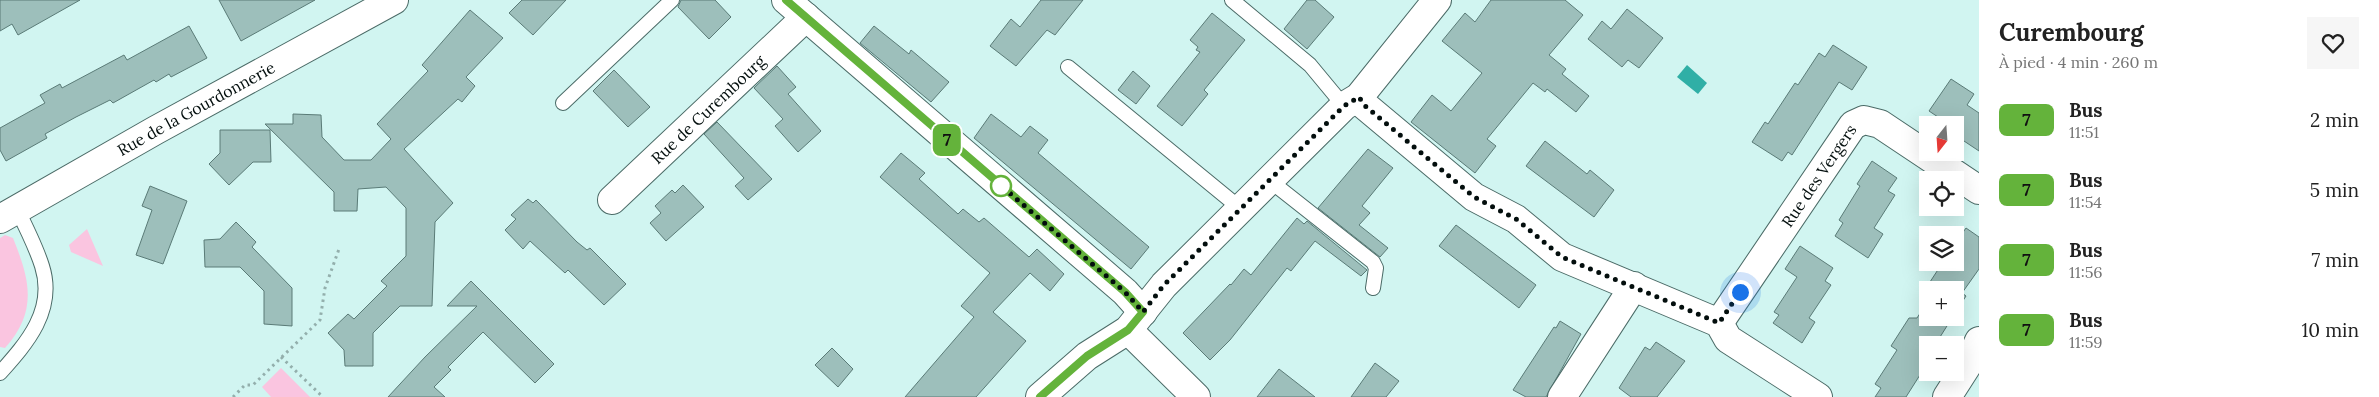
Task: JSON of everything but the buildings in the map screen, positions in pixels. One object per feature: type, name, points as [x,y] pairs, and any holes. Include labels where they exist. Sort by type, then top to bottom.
[{"type":"street","name":"Rue de la Gourdonnerie","points":[[9,214],[156,130],[394,0]]},
{"type":"street","points":[[1040,397],[1087,356],[1136,322],[1164,285],[1351,101],[1437,0]]},
{"type":"street","name":"Rue de Curembourg","points":[[612,200],[796,8],[1125,292],[1136,322],[1196,397]]},
{"type":"street","points":[[1351,101],[1364,105],[1474,197],[1516,219],[1562,257],[1719,323],[1728,339],[1818,397]]},
{"type":"street","name":"Rue des Vergers","points":[[1719,323],[1853,125],[1864,120],[1880,124],[1979,190]]},
{"type":"street","points":[[1562,397],[1634,286]]},
{"type":"street","points":[[1946,397],[1970,361],[1979,341]]},
{"type":"lane","points":[[563,103],[672,0]]},
{"type":"lane","points":[[1232,0],[1351,101]]},
{"type":"lane","points":[[1068,67],[1241,209]]},
{"type":"lane","points":[[1269,180],[1373,262],[1376,268],[1373,288]]},
{"type":"lane","points":[[0,373],[27,343],[36,328],[42,312],[44,292],[43,267],[9,214]]},
{"type":"path","points":[[233,397],[245,385],[253,385],[320,320],[325,288],[339,249]]},
{"type":"path","points":[[281,357],[323,397]]},
{"type":"shaded area","points":[[87,229],[103,266],[71,252],[69,245]]},
{"type":"shaded area","points":[[5,235],[13,238],[19,253],[27,282],[28,295],[23,321],[5,348],[0,347],[0,238]]},
{"type":"shaded area","points":[[281,368],[310,397],[271,397],[262,387]]},
{"type":"water","points":[[1687,65],[1707,83],[1698,94],[1677,77]]},
{"type":"bus line","name":"7","points":[[786,0],[1125,292],[1143,312],[1128,330],[1087,356],[1040,397]]},
{"type":"route","points":[[1001,186],[999,184],[1125,292],[1143,312],[1164,285],[1269,180],[1344,106],[1359,97],[1364,105],[1474,197],[1516,219],[1562,257],[1719,323],[1740,292]]}]
